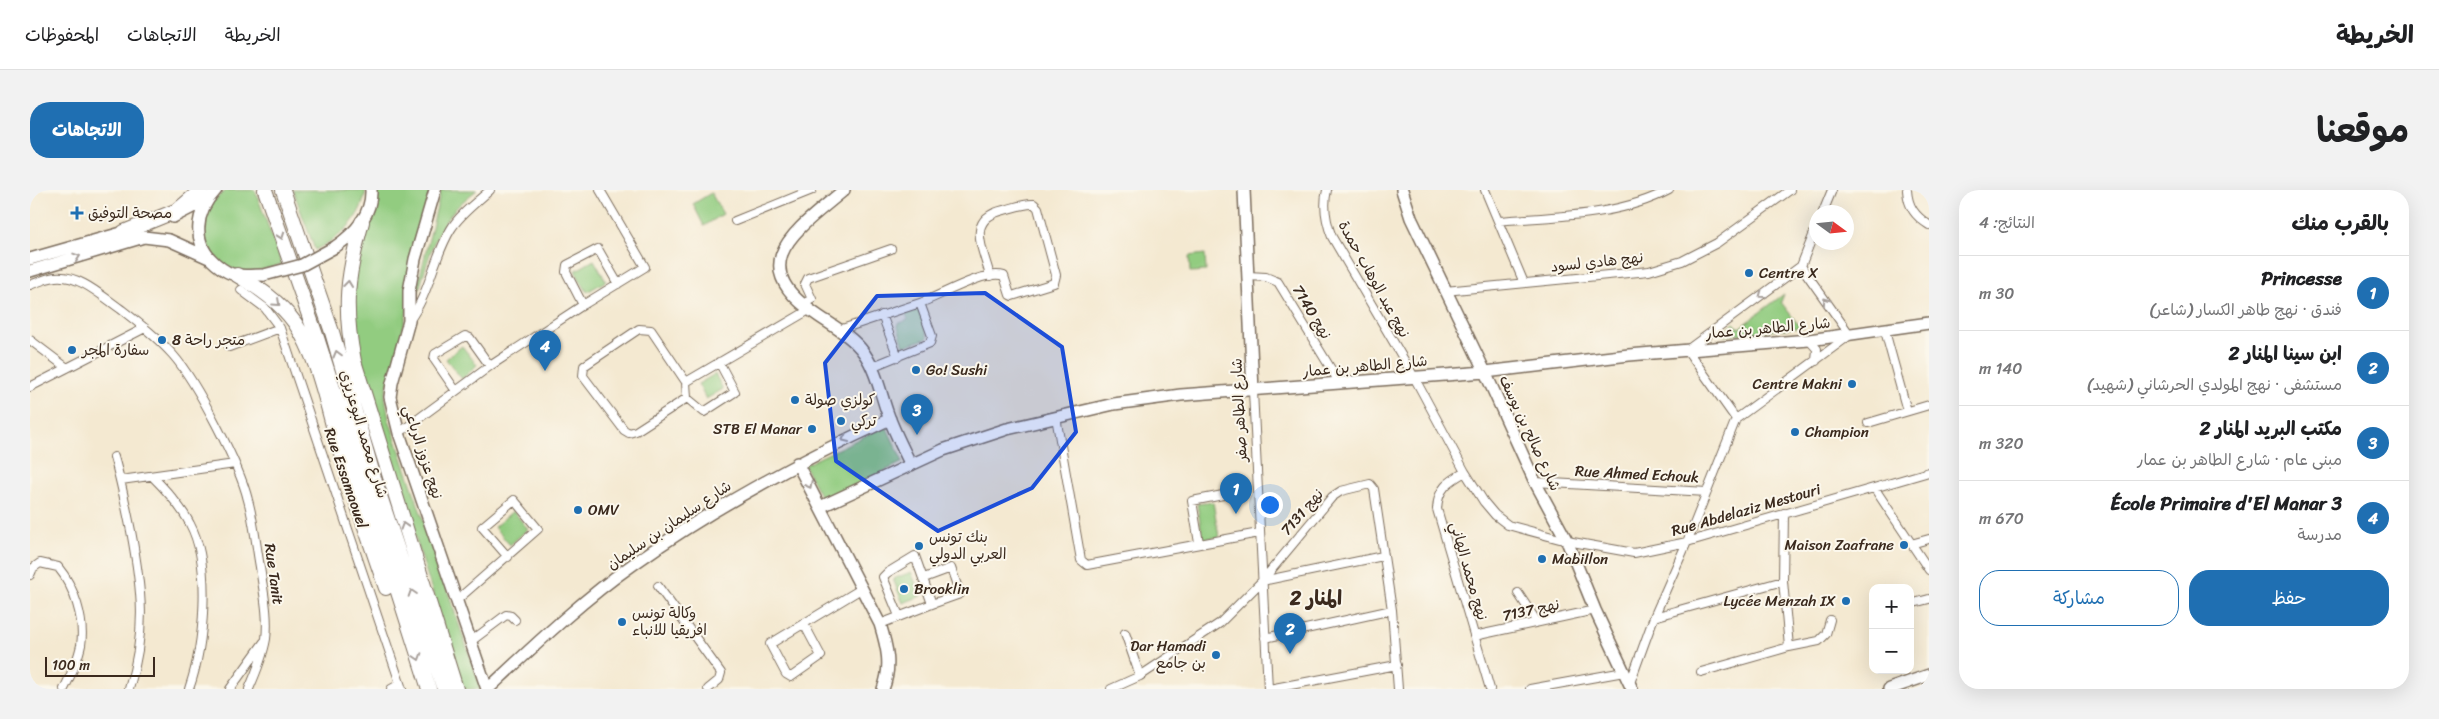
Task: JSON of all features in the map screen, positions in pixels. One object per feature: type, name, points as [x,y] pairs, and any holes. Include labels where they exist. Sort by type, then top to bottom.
[{"type":"highway","name":"شارع محمد البوعزيزي","points":[[265,190],[317,338],[429,689]]},
{"type":"highway","name":"شارع محمد البوعزيزي","points":[[283,190],[332,332],[374,478],[444,689]]},
{"type":"highway","points":[[124,232],[178,210],[204,195]]},
{"type":"highway","points":[[362,222],[351,265],[346,306],[354,361],[456,689]]},
{"type":"highway","points":[[237,275],[257,287],[285,310],[296,324],[311,354],[356,504],[392,605],[410,631]]},
{"type":"street","points":[[216,190],[204,195],[198,224],[198,237],[202,249],[209,258],[222,269],[237,275],[264,274],[302,265],[335,247],[350,236],[362,222],[371,192]]},
{"type":"street","name":"نهج عزوز الرباعي","points":[[435,190],[411,278],[409,322],[390,397],[399,433],[487,689]]},
{"type":"street","points":[[409,322],[423,299],[438,253],[452,227],[490,190]]},
{"type":"street","points":[[399,433],[490,366],[583,304],[645,267],[600,190]]},
{"type":"street","points":[[735,221],[812,190]]},
{"type":"street","points":[[844,190],[791,236],[782,252],[780,271],[790,293],[806,307],[839,330],[864,352],[890,419],[911,465]]},
{"type":"street","name":"شارع الطاهر صفر","points":[[1244,190],[1259,533],[1269,689]]},
{"type":"street","name":"نهج عبد الوهاب حمدة","points":[[1327,190],[1325,198],[1326,222],[1332,237],[1414,377],[1465,472]]},
{"type":"street","name":"شارع صالح بن يوسف","points":[[1402,190],[1411,218],[1485,372],[1534,482],[1568,541],[1595,610],[1631,686]]},
{"type":"street","points":[[1485,190],[1524,283]]},
{"type":"street","points":[[1498,221],[1593,212],[1629,205],[1669,190]]},
{"type":"street","name":"نهج هادي لسود","points":[[1445,291],[1649,271],[1682,261],[1717,243],[1790,190]]},
{"type":"street","points":[[1826,205],[1832,190]]},
{"type":"street","points":[[1907,190],[1912,211],[1929,225]]},
{"type":"street","points":[[839,330],[990,276],[1004,276],[1012,296],[1054,283],[1056,275],[1038,208],[1034,204],[990,213],[983,219],[979,233],[990,276]]},
{"type":"street","points":[[30,259],[124,232]]},
{"type":"street","points":[[30,272],[144,237],[169,240],[209,258]]},
{"type":"street","points":[[1736,419],[1687,350],[1801,266],[1809,246]]},
{"type":"street","points":[[686,382],[806,307],[812,300],[805,284],[808,278],[891,249]]},
{"type":"street","points":[[583,304],[566,272],[567,264],[598,250],[618,284]]},
{"type":"street","points":[[1631,686],[1654,617],[1687,542],[1736,419],[1850,335],[1801,266]]},
{"type":"street","name":"نهج 7140","points":[[1248,276],[1266,277],[1278,282],[1338,382]]},
{"type":"street","name":"Rue Tanit","points":[[30,284],[54,277],[75,279],[145,328],[174,356],[188,376],[235,464],[248,499],[265,602],[266,639],[249,689]]},
{"type":"street","name":"Rue Essamaouel","points":[[242,290],[265,308],[280,328],[401,686]]},
{"type":"street","points":[[871,367],[926,345],[932,340],[920,302]]},
{"type":"street","points":[[882,315],[898,357]]},
{"type":"street","name":"شارع الطاهر بن عمار","points":[[820,508],[943,450],[975,439],[1056,417],[1114,404],[1181,395],[1485,372],[1687,350],[1809,340],[1929,324]]},
{"type":"street","points":[[30,387],[145,328]]},
{"type":"street","points":[[229,347],[280,328]]},
{"type":"street","points":[[687,398],[636,431],[629,432],[624,430],[584,376],[582,370],[585,363],[642,328],[655,332],[686,382],[687,398],[704,412],[733,395],[735,390],[719,362]]},
{"type":"street","points":[[1885,331],[1907,411]]},
{"type":"street","points":[[456,391],[434,358],[435,354],[465,336],[470,338],[490,366]]},
{"type":"street","points":[[30,340],[68,368]]},
{"type":"street","points":[[1809,340],[1817,349],[1816,361]]},
{"type":"street","points":[[1868,424],[1929,405]]},
{"type":"street","points":[[1056,417],[1083,563],[1087,564],[1259,533]]},
{"type":"street","name":"شارع سليمان بن سليمان","points":[[487,689],[552,628],[635,563],[715,510],[797,463],[890,419]]},
{"type":"street","points":[[114,456],[121,480],[140,580],[142,602],[138,648],[129,689]]},
{"type":"street","points":[[797,463],[880,624],[888,653],[889,668],[883,689]]},
{"type":"street","points":[[121,480],[235,464]]},
{"type":"street","name":"Rue Abdelaziz Mestouri","points":[[1465,472],[1484,502],[1495,515],[1508,525],[1568,541],[1634,553],[1687,542],[1929,472]]},
{"type":"street","name":"نهج محمد الهاني","points":[[1465,472],[1442,488],[1438,497],[1437,509],[1490,689]]},
{"type":"street","points":[[152,476],[170,495],[190,524],[201,556],[201,626],[198,653],[189,689]]},
{"type":"street","name":"Rue Ahmed Echouk","points":[[1534,482],[1707,492]]},
{"type":"street","name":"نهج 7131","points":[[1262,581],[1332,497],[1341,491],[1367,484],[1373,485],[1374,489],[1383,556]]},
{"type":"street","points":[[1875,489],[1929,570]]},
{"type":"street","points":[[1199,543],[1192,500],[1223,495]]},
{"type":"street","points":[[457,600],[508,557],[538,528],[515,500],[482,527],[508,557]]},
{"type":"street","points":[[1784,513],[1783,581],[1788,647]]},
{"type":"street","points":[[1911,544],[1929,539]]},
{"type":"street","points":[[898,616],[884,580],[884,575],[915,556],[932,604]]},
{"type":"street","points":[[1111,689],[1140,676],[1220,623],[1262,581],[1383,556],[1392,610],[1398,689]]},
{"type":"street","points":[[30,575],[33,568],[40,563],[58,567],[72,591],[78,608],[81,644],[77,661],[64,689]]},
{"type":"street","points":[[880,624],[960,594],[951,568],[924,578]]},
{"type":"street","points":[[1654,617],[1783,581]]},
{"type":"street","points":[[658,586],[719,669],[721,676],[708,689]]},
{"type":"street","points":[[804,624],[821,656],[794,677],[791,677],[786,674],[770,644],[862,588]]},
{"type":"street","points":[[1518,593],[1537,622]]},
{"type":"street","points":[[1914,603],[1929,599]]},
{"type":"street","points":[[1265,638],[1392,610]]},
{"type":"street","name":"نهج 7137","points":[[1474,636],[1595,610]]},
{"type":"street","points":[[470,642],[506,615],[511,616],[515,620]]},
{"type":"street","points":[[1701,672],[1788,647],[1819,641],[1826,634],[1830,620]]},
{"type":"street","points":[[1125,633],[1140,676]]},
{"type":"street","points":[[230,689],[266,639]]},
{"type":"street","points":[[1269,689],[1397,665]]},
{"type":"street","points":[[1530,689],[1624,672]]},
{"type":"street","points":[[1889,689],[1929,675]]},
{"type":"street","points":[[391,689],[401,686]]},
{"type":"highlighted area","points":[[985,293],[1062,347],[1076,432],[1032,488],[938,531],[836,461],[825,363],[877,296]]},
{"type":"green space","points":[[227,190],[255,190],[282,264],[257,271],[241,271],[230,268],[220,262],[213,254],[205,234],[204,223],[212,202]]},
{"type":"green space","points":[[293,190],[366,190],[355,219],[341,233],[315,250]]},
{"type":"green space","points":[[375,190],[430,190],[405,321],[385,395],[389,419],[481,689],[463,689],[379,422],[357,344],[353,309],[355,274],[375,202]]},
{"type":"green space","points":[[441,190],[477,190],[452,213],[437,236],[418,293],[416,292]]},
{"type":"green space","points":[[711,193],[723,214],[704,226],[693,204]]},
{"type":"green space","points":[[1205,254],[1206,271],[1190,272],[1189,256]]},
{"type":"green space","points":[[594,260],[606,281],[587,292],[575,271]]},
{"type":"green space","points":[[1784,294],[1781,302],[1797,323],[1804,327],[1724,336],[1722,333],[1734,323],[1739,328]]},
{"type":"green space","points":[[919,310],[928,338],[904,346],[897,324],[908,320],[906,314]]},
{"type":"green space","points":[[462,346],[477,365],[462,379],[446,359]]},
{"type":"green space","points":[[715,374],[723,389],[706,399],[698,384]]},
{"type":"green space","points":[[886,426],[903,462],[823,501],[804,465]]},
{"type":"green space","points":[[1213,502],[1219,537],[1203,539],[1197,504]]},
{"type":"green space","points":[[513,511],[528,529],[510,545],[494,527]]},
{"type":"green space","points":[[911,572],[921,596],[903,603],[893,579]]},
{"type":"place","name":"مصحة التوفيق","points":[[77,213]]},
{"type":"place","name":"Centre X","points":[[1749,273]]},
{"type":"place","name":"متجر راحة 8","points":[[162,340]]},
{"type":"place","name":"سفارة المجر","points":[[72,350]]},
{"type":"place","name":"Go! Sushi","points":[[916,370]]},
{"type":"place","name":"École Primaire d'El Manar 3","points":[[545,371]]},
{"type":"place","name":"Centre Makni","points":[[1852,384]]},
{"type":"place","name":"كولزي صولة","points":[[795,400]]},
{"type":"place","name":"تركي","points":[[841,421]]},
{"type":"place","name":"STB El Manar","points":[[812,429]]},
{"type":"place","name":"Champion","points":[[1795,432]]},
{"type":"place","name":"مكتب البريد المنار 2","points":[[917,435]]},
{"type":"place","name":"OMV","points":[[578,510]]},
{"type":"place","name":"Princesse","points":[[1236,514]]},
{"type":"place","name":"Maison Zaafrane","points":[[1904,545]]},
{"type":"place","name":"بنك تونس العربي الدولي","points":[[919,546]]},
{"type":"place","name":"Mabillon","points":[[1542,559]]},
{"type":"place","name":"Brooklin","points":[[904,589]]},
{"type":"place","name":"Lycée Menzah IX","points":[[1846,601]]},
{"type":"place","name":"وكالة تونس افريقيا للانباء","points":[[622,622]]},
{"type":"place","name":"ابن سينا المنار 2","points":[[1290,654]]},
{"type":"place","name":"Dar Hamadi بن جامع","points":[[1216,655]]},
{"type":"district","name":"المنار 2","points":[[1316,598]]}]
